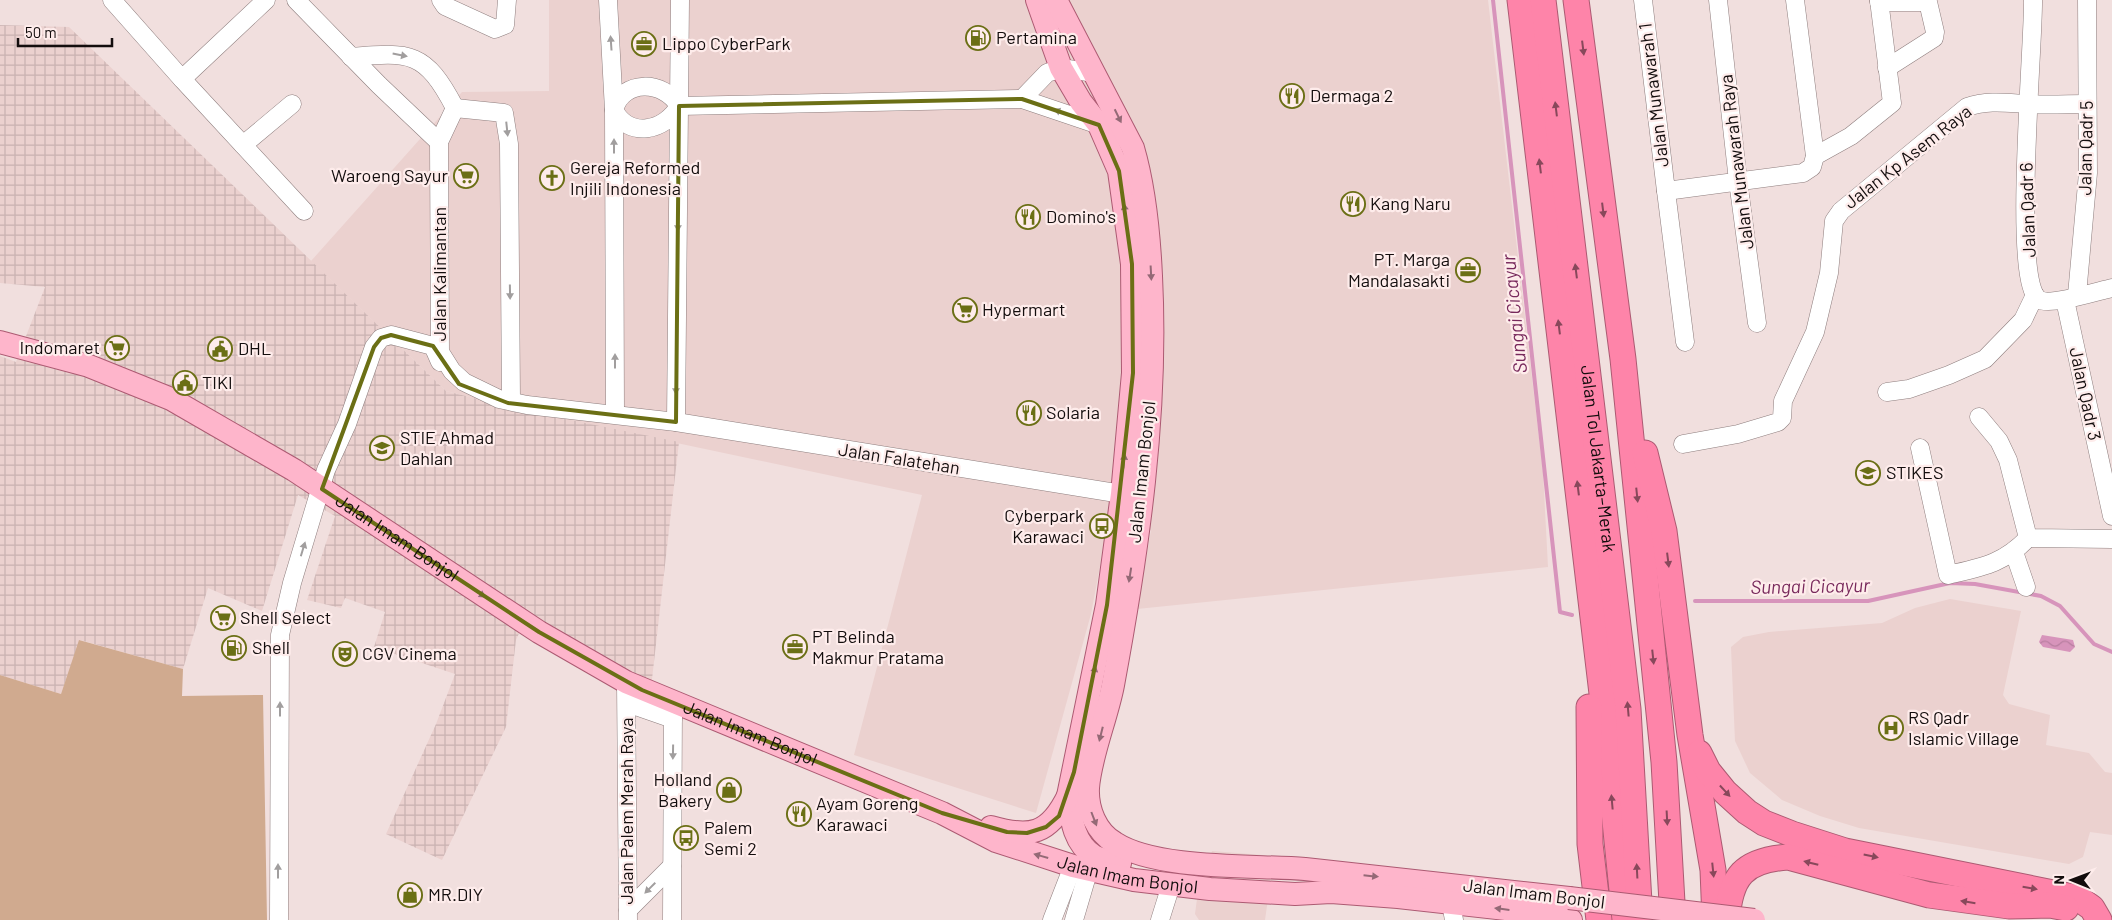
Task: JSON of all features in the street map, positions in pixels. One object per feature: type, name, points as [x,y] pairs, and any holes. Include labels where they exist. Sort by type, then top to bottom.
[{"type":"highway","points":[[1520,0],[1584,537],[1625,920]]},
{"type":"highway","name":"Jalan Tol Jakarta–Merak","points":[[1543,0],[1628,709],[1640,920]]},
{"type":"highway","name":"Jalan Tol Jakarta–Merak","points":[[1576,0],[1622,359],[1664,762],[1673,920]]},
{"type":"highway","points":[[1622,359],[1664,531],[1690,735],[1713,870],[1715,920]]},
{"type":"highway","points":[[1584,537],[1589,674],[1590,844],[1599,920]]},
{"type":"highway","points":[[1690,735],[1704,764],[1724,792],[1764,823],[1845,851],[2078,898],[2092,908],[2099,920]]},
{"type":"highway","points":[[1727,920],[1733,885],[1739,874],[1750,865],[1771,858],[1788,857],[1929,895],[2009,906],[2050,905],[2068,909],[2083,920]]},
{"type":"main road","name":"Jalan Imam Bonjol","points":[[1037,0],[1061,68],[1081,102],[1099,126],[1119,171],[1132,264],[1142,372],[1142,497],[1113,687],[1088,786],[1089,804],[1097,827],[1106,836],[1138,854],[1162,859],[1337,886],[1569,913]]},
{"type":"main road","name":"Jalan Imam Bonjol","points":[[1056,0],[1129,138],[1139,169],[1149,243],[1152,306],[1122,494],[1108,605],[1068,796]]},
{"type":"main road","name":"Jalan Imam Bonjol","points":[[0,342],[89,366],[164,396],[294,470],[627,692],[942,813],[996,841],[1081,867],[1134,880],[1171,885],[1295,894],[1337,886],[1452,911],[1755,920]]},
{"type":"main road","points":[[1068,796],[1073,826],[1083,847],[1095,856],[1131,866],[1210,877],[1337,886]]},
{"type":"main road","points":[[942,813],[1007,832],[1027,833],[1046,827],[1058,816],[1068,796]]},
{"type":"street","points":[[112,0],[304,211]]},
{"type":"street","points":[[182,79],[266,0]]},
{"type":"street","points":[[296,0],[361,61],[439,142],[455,108]]},
{"type":"street","points":[[441,0],[445,6],[495,29],[505,25],[507,0]]},
{"type":"street","points":[[608,0],[614,110],[615,412]]},
{"type":"street","points":[[506,398],[676,422],[680,0]]},
{"type":"street","name":"Jalan Munawarah 1","points":[[1643,0],[1685,342]]},
{"type":"street","name":"Jalan Munawarah Raya","points":[[1718,0],[1738,181],[1757,323]]},
{"type":"street","points":[[1795,0],[1815,156],[1852,136],[1892,103],[1887,68],[1879,1],[1928,2],[1935,32],[1934,38],[1887,68]]},
{"type":"street","name":"Jalan Qadr 6","points":[[2033,0],[2034,35],[2027,108],[2025,204],[2030,280],[2040,299]]},
{"type":"street","name":"Jalan Qadr 5","points":[[2071,298],[2088,172],[2087,0]]},
{"type":"street","points":[[361,61],[393,53],[417,60],[441,81],[455,108]]},
{"type":"street","points":[[1022,99],[1047,74],[1061,68],[1095,73]]},
{"type":"street","points":[[614,110],[621,95],[633,87],[654,87],[666,91],[674,96],[679,106]]},
{"type":"street","points":[[679,106],[1022,99],[1099,126]]},
{"type":"street","name":"Jalan Kp Asem Raya","points":[[1683,444],[1738,434],[1778,422],[1782,418],[1783,402],[1815,332],[1829,273],[1834,221],[1841,211],[1967,107],[1979,103],[2006,101],[2027,108]]},
{"type":"street","points":[[244,145],[292,104]]},
{"type":"street","points":[[2027,108],[2087,104]]},
{"type":"street","points":[[614,110],[620,122],[643,128],[659,126],[674,114],[679,106]]},
{"type":"street","points":[[279,920],[280,635],[292,583],[322,489],[326,470],[347,424],[374,347],[381,338],[391,335],[418,344],[432,346],[441,363],[459,384],[478,395],[507,403],[509,144],[506,122],[504,113],[455,108]]},
{"type":"street","name":"Jalan Kalimantan","points":[[439,142],[440,352],[452,371],[464,382],[506,398]]},
{"type":"street","name":"Jalan Munawarah 1","points":[[1666,191],[1803,173],[1812,167],[1815,156]]},
{"type":"street","points":[[1887,392],[1909,389],[1949,375],[1985,359],[2023,320],[2040,299],[2071,298],[2112,288]]},
{"type":"street","name":"Jalan Qadr 3","points":[[2071,298],[2112,516]]},
{"type":"street","points":[[1979,417],[1999,441],[2008,460],[2028,538]]},
{"type":"street","name":"Jalan Falatehan","points":[[676,422],[1122,494]]},
{"type":"street","points":[[1920,448],[1948,575],[1983,567],[2014,552],[2028,538],[2112,539]]},
{"type":"street","points":[[2014,552],[2026,587]]},
{"type":"street","name":"Jalan Palem Merah Raya","points":[[627,692],[628,915]]},
{"type":"street","points":[[672,920],[673,711]]},
{"type":"street","points":[[628,915],[672,866]]},
{"type":"street","points":[[1052,920],[1081,867]]},
{"type":"street","points":[[1074,920],[1081,867]]},
{"type":"street","points":[[1160,920],[1171,885]]},
{"type":"highlighted area","points":[[1022,99],[1099,125],[1119,171],[1132,264],[1133,373],[1107,605],[1074,772],[1059,816],[1046,827],[1027,833],[1007,832],[942,813],[642,690],[539,632],[322,489],[374,347],[381,338],[391,335],[433,346],[459,384],[508,403],[676,422],[679,106]]},
{"type":"shaded area","points":[[549,0],[1488,0],[1543,472],[1548,567],[1137,609],[1151,530],[1108,524],[1091,614],[1036,813],[854,755],[922,495],[521,410],[446,391],[311,261],[462,92],[549,91]]},
{"type":"shaded area","points":[[0,25],[69,27],[446,391],[521,410],[679,442],[651,688],[529,612],[516,640],[506,727],[442,860],[386,834],[436,724],[455,674],[374,647],[385,612],[345,598],[341,608],[307,600],[335,516],[298,495],[262,611],[208,588],[183,669],[80,640],[61,694],[0,675],[0,356],[16,362],[45,287],[0,283]]},
{"type":"shaded area","name":"RS Qadr Islamic Village","points":[[1950,599],[2021,611],[2003,695],[2009,704],[2050,715],[2046,745],[2089,753],[2105,772],[2112,773],[2112,835],[2090,832],[2083,857],[2069,864],[1859,828],[1820,816],[1782,800],[1750,773],[1735,741],[1731,647],[1743,637],[1769,632],[1882,623],[1915,608]]},
{"type":"shaded area","points":[[79,640],[183,669],[182,696],[263,695],[267,920],[0,920],[0,675],[61,694]]},
{"type":"shaded area","points":[[1212,851],[1274,856],[1265,920],[1199,920],[1195,914],[1197,899]]},
{"type":"water","points":[[2042,635],[2073,640],[2075,647],[2070,652],[2043,647],[2039,642]]},
{"type":"waterway","name":"Sungai Cicayur","points":[[1493,0],[1560,612],[1572,615]]},
{"type":"waterway","name":"Sungai Cicayur","points":[[1695,601],[1868,601],[1950,583],[1975,584],[2041,596],[2060,606],[2094,644],[2112,652]]},
{"type":"place","name":"Pertamina","points":[[978,38]]},
{"type":"place","name":"Lippo CyberPark","points":[[644,44]]},
{"type":"place","name":"Dermaga 2","points":[[1292,96]]},
{"type":"place","name":"Waroeng Sayur","points":[[466,176]]},
{"type":"place","name":"Gereja Reformed Injili Indonesia","points":[[552,178]]},
{"type":"place","name":"Kang Naru","points":[[1353,204]]},
{"type":"place","name":"Domino's","points":[[1028,217]]},
{"type":"place","name":"PT. Marga Mandalasakti","points":[[1468,270]]},
{"type":"place","name":"Hypermart","points":[[965,310]]},
{"type":"place","name":"Indomaret","points":[[117,348]]},
{"type":"place","name":"DHL","points":[[220,349]]},
{"type":"place","name":"TIKI","points":[[185,383]]},
{"type":"place","name":"Solaria","points":[[1029,413]]},
{"type":"place","name":"STIE Ahmad Dahlan","points":[[382,448]]},
{"type":"place","name":"STIKES","points":[[1868,473]]},
{"type":"place","name":"Cyberpark Karawaci","points":[[1102,526]]},
{"type":"place","name":"Shell Select","points":[[223,618]]},
{"type":"place","name":"PT Belinda Makmur Pratama","points":[[795,647]]},
{"type":"place","name":"Shell","points":[[234,648]]},
{"type":"place","name":"CGV Cinema","points":[[345,654]]},
{"type":"place","name":"RS Qadr Islamic Village","points":[[1891,728]]},
{"type":"place","name":"Holland Bakery","points":[[729,790]]},
{"type":"place","name":"Ayam Goreng Karawaci","points":[[799,814]]},
{"type":"place","name":"Palem Semi 2","points":[[686,838]]},
{"type":"place","name":"MR.DIY","points":[[410,895]]}]
